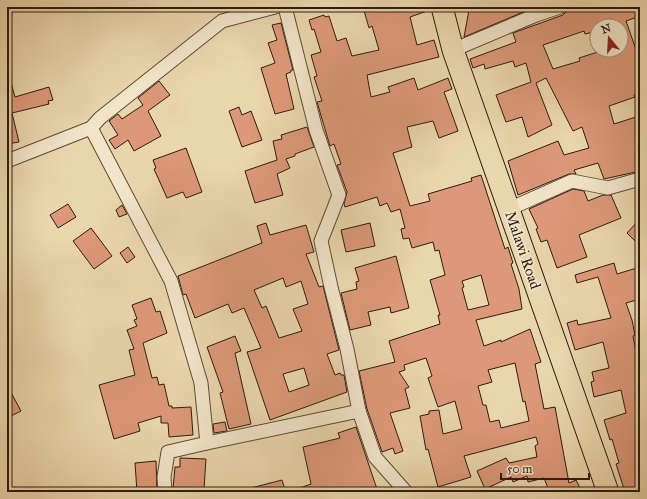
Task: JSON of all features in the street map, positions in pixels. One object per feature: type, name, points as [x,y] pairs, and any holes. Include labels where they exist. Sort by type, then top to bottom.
[{"type":"main road","name":"Malawi Road","points":[[442,7],[453,50],[608,492]]},
{"type":"street","points":[[7,161],[91,128],[100,118],[222,21],[275,7]]},
{"type":"street","points":[[285,7],[316,130],[339,196],[321,241],[347,349],[359,411],[375,456],[406,492]]},
{"type":"street","points":[[453,50],[536,15],[560,7]]},
{"type":"street","points":[[91,128],[171,281],[201,383],[207,443]]},
{"type":"street","points":[[509,209],[572,181],[608,188],[640,179]]},
{"type":"street","points":[[164,492],[164,477],[168,452],[359,411]]},
{"type":"building","points":[[363,7],[430,7],[430,10],[410,17],[417,45],[434,40],[439,57],[367,75],[371,97],[390,92],[388,87],[414,78],[418,90],[448,78],[452,89],[444,92],[458,131],[439,138],[433,121],[407,127],[412,147],[393,153],[410,206],[430,201],[428,194],[472,181],[471,178],[481,175],[505,249],[508,247],[513,263],[511,264],[519,289],[522,309],[476,320],[484,346],[501,340],[501,342],[530,329],[541,362],[535,364],[544,409],[555,407],[569,483],[576,480],[582,492],[547,492],[549,491],[544,478],[528,482],[527,476],[513,482],[511,477],[485,489],[477,471],[506,458],[509,463],[537,457],[535,446],[538,444],[536,437],[464,456],[471,477],[438,487],[428,449],[426,450],[420,416],[429,414],[429,411],[439,410],[443,434],[462,429],[455,401],[438,407],[428,378],[432,376],[426,358],[404,365],[405,370],[399,372],[409,387],[405,389],[410,408],[390,413],[403,451],[395,454],[393,448],[382,452],[367,409],[359,371],[395,362],[389,341],[440,324],[438,315],[440,315],[430,280],[445,275],[439,250],[435,251],[433,242],[412,248],[409,238],[403,239],[401,229],[405,228],[400,209],[391,212],[387,203],[380,206],[377,197],[345,207],[344,204],[347,192],[337,165],[341,164],[334,144],[330,146],[317,102],[322,101],[314,77],[317,76],[311,55],[321,52],[314,29],[312,30],[309,20],[324,15],[325,17],[329,16],[337,41],[346,38],[352,56],[379,50],[372,26],[369,28]],"holes":[[[481,275],[489,305],[468,310],[462,288],[464,287],[462,281]],[[515,363],[523,402],[525,401],[529,421],[501,428],[499,420],[490,422],[486,405],[483,405],[478,386],[492,382],[488,370]]]},
{"type":"building","points":[[478,7],[535,7],[464,37],[469,10]]},
{"type":"building","points":[[571,7],[572,11],[584,7],[637,7],[640,16],[629,20],[629,18],[589,18],[589,33],[585,34],[584,31],[543,45],[553,69],[580,61],[579,58],[589,55],[589,58],[629,58],[629,30],[640,61],[640,93],[634,95],[635,97],[609,106],[614,124],[636,117],[640,130],[640,171],[604,179],[598,163],[574,170],[576,174],[569,174],[518,195],[508,161],[558,141],[564,155],[589,148],[582,127],[573,131],[546,78],[536,83],[552,125],[528,137],[522,117],[506,122],[496,95],[531,82],[526,63],[515,67],[513,61],[485,69],[484,64],[473,68],[470,59],[516,42],[513,33],[563,15]]},
{"type":"building","points":[[281,23],[293,70],[286,74],[294,109],[275,114],[261,68],[275,63],[268,43],[277,40],[272,25]]},
{"type":"building","points":[[10,79],[15,97],[49,87],[53,100],[48,101],[49,104],[12,113],[19,142],[7,144],[7,80]]},
{"type":"building","points":[[159,81],[170,95],[148,111],[161,136],[134,151],[128,140],[115,149],[109,140],[118,135],[109,121],[118,114],[122,119],[143,105],[138,98]]},
{"type":"building","points":[[239,107],[242,115],[251,111],[262,140],[242,147],[229,111]]},
{"type":"building","points":[[307,127],[314,147],[286,159],[290,168],[277,174],[283,195],[255,203],[245,171],[277,160],[273,141],[282,139],[281,135]]},
{"type":"building","points":[[186,148],[202,192],[186,198],[183,192],[167,198],[154,169],[156,168],[153,160]]},
{"type":"building","points":[[573,189],[584,191],[588,201],[603,195],[611,195],[621,218],[579,235],[587,257],[557,268],[547,240],[541,242],[536,229],[538,228],[529,209]]},
{"type":"building","points":[[68,204],[76,217],[58,228],[50,215]]},
{"type":"building","points":[[122,205],[127,214],[119,217],[116,210]]},
{"type":"building","points":[[640,219],[640,246],[627,233]]},
{"type":"building","points":[[266,223],[270,235],[306,225],[314,252],[306,254],[319,287],[323,286],[339,350],[327,354],[335,375],[340,373],[341,375],[344,375],[347,392],[270,420],[247,352],[261,348],[244,308],[232,313],[228,304],[195,318],[186,294],[183,295],[178,276],[262,243],[257,226]],"holes":[[[283,278],[286,287],[301,281],[308,304],[293,309],[302,331],[279,338],[266,306],[262,308],[254,290]],[[304,368],[309,385],[289,392],[283,374]]]},
{"type":"building","points":[[370,223],[375,246],[346,252],[341,230]]},
{"type":"building","points":[[91,228],[112,256],[94,269],[73,241]]},
{"type":"building","points":[[128,247],[135,257],[127,263],[120,253]]},
{"type":"building","points":[[396,256],[409,308],[391,313],[390,307],[368,312],[371,325],[350,330],[341,293],[357,289],[356,282],[359,281],[355,268]]},
{"type":"building","points":[[614,263],[617,274],[640,267],[640,299],[626,303],[632,320],[635,335],[633,336],[638,362],[640,361],[640,375],[636,376],[640,391],[640,492],[625,492],[616,464],[619,463],[612,439],[610,440],[604,420],[626,413],[621,390],[594,397],[591,382],[594,381],[592,372],[609,368],[603,342],[575,350],[567,323],[577,320],[578,325],[611,318],[598,277],[577,283],[575,275]]},
{"type":"building","points":[[151,298],[156,312],[160,311],[167,333],[143,343],[152,378],[157,377],[159,385],[164,384],[169,406],[172,406],[172,408],[191,407],[193,435],[169,437],[168,423],[161,423],[161,416],[138,423],[140,431],[114,439],[99,385],[135,375],[129,350],[134,349],[127,330],[137,326],[134,320],[137,319],[132,305]]},
{"type":"building","points":[[235,336],[241,351],[235,353],[251,424],[229,429],[220,393],[223,392],[207,347]]},
{"type":"building","points":[[7,385],[21,411],[7,418]]},
{"type":"building","points":[[225,422],[227,431],[214,433],[213,424]]},
{"type":"building","points":[[356,427],[378,492],[294,492],[294,490],[311,484],[303,447],[340,438],[338,433]]},
{"type":"building","points":[[180,458],[206,459],[204,489],[173,489],[175,467],[180,467]]},
{"type":"building","points":[[156,461],[157,492],[137,492],[135,463]]},
{"type":"building","points":[[282,480],[285,490],[275,492],[247,492],[247,489]]}]
